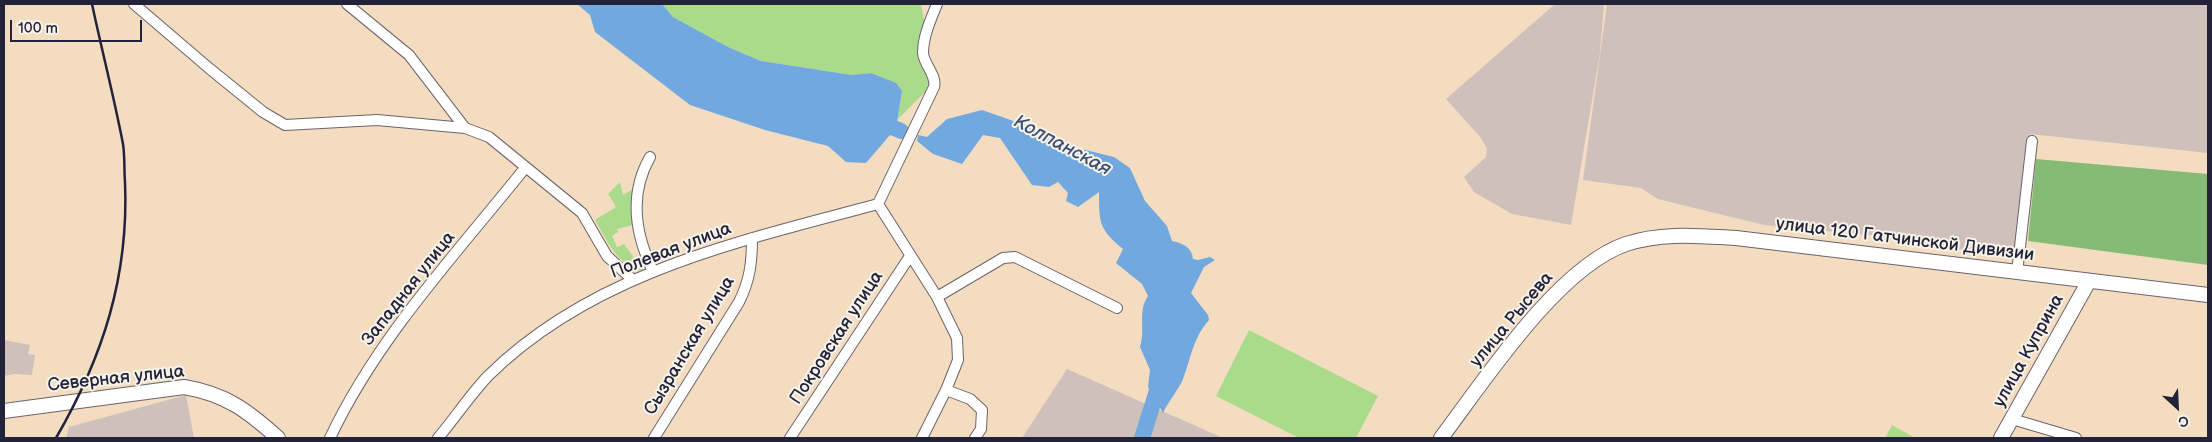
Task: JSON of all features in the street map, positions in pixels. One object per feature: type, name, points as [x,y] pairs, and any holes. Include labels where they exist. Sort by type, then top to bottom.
[{"type":"main road","name":"улица Рысева","points":[[1441,438],[1552,296],[1582,271],[1618,248],[1640,240],[1681,236],[1717,237]]},
{"type":"main road","name":"улица 120 Гатчинской Дивизии","points":[[1717,237],[2208,295]]},
{"type":"main road","name":"улица Куприна","points":[[2002,438],[2089,281]]},
{"type":"main road","name":"Северная улица","points":[[4,411],[184,387],[203,390],[236,403],[278,438]]},
{"type":"street","points":[[134,4],[210,70],[263,112],[285,125],[377,120],[465,128],[488,137],[582,213],[607,256],[633,280]]},
{"type":"street","points":[[346,4],[409,55],[465,128]]},
{"type":"street","points":[[922,438],[946,390],[958,360],[957,338],[937,297],[878,204],[934,87],[935,82],[923,55],[926,31],[937,4]]},
{"type":"street","points":[[2017,273],[2032,142]]},
{"type":"street","points":[[650,157],[643,170],[636,200],[637,228],[653,271]]},
{"type":"street","name":"Западная улица","points":[[330,438],[346,405],[385,343],[525,168]]},
{"type":"street","name":"Полевая улица","points":[[438,438],[488,377],[524,345],[564,315],[653,271],[752,238],[878,204]]},
{"type":"street","name":"Сызранская улица","points":[[654,438],[739,302],[748,284],[752,267],[752,238]]},
{"type":"street","name":"Покровская улица","points":[[790,438],[910,256]]},
{"type":"street","points":[[937,297],[1003,258],[1015,258],[1117,308]]},
{"type":"street","points":[[946,390],[970,398],[982,410],[981,429],[975,438]]},
{"type":"street","points":[[2012,419],[2076,438]]},
{"type":"shaded area","points":[[1555,4],[1604,4],[1600,53],[1571,225],[1512,214],[1474,192],[1464,177],[1486,157],[1487,149],[1481,138],[1446,99]]},
{"type":"shaded area","points":[[1607,4],[2208,4],[2208,153],[2030,134],[2015,255],[1931,246],[1911,239],[1764,225],[1658,199],[1641,188],[1583,180]]},
{"type":"shaded area","points":[[4,340],[30,345],[28,354],[35,355],[32,375],[15,374],[4,376]]},
{"type":"shaded area","points":[[1067,369],[1223,438],[1022,438]]},
{"type":"shaded area","points":[[186,395],[194,438],[66,438],[69,427]]},
{"type":"green space","points":[[662,4],[921,4],[926,31],[923,55],[935,82],[897,120],[902,91],[871,73],[852,75],[761,61],[728,47],[673,17]]},
{"type":"green space","points":[[2036,159],[2208,174],[2208,265],[2028,241]]},
{"type":"green space","points":[[620,182],[623,195],[633,189],[633,225],[617,229],[618,232],[612,236],[617,247],[624,244],[638,263],[645,261],[643,271],[634,268],[619,258],[595,220],[616,207],[608,194]]},
{"type":"green space","points":[[1249,330],[1378,396],[1356,438],[1299,438],[1216,396]]},
{"type":"green space","points":[[1892,425],[1915,438],[1885,438]]},
{"type":"water","points":[[577,4],[662,4],[673,17],[728,47],[761,61],[852,75],[871,73],[896,83],[902,91],[896,128],[866,163],[846,162],[828,146],[765,130],[690,105],[595,32],[590,15]]},
{"type":"water","points":[[982,110],[1025,125],[1057,143],[1114,157],[1130,168],[1145,201],[1167,226],[1172,241],[1186,246],[1191,251],[1193,259],[1198,260],[1210,257],[1215,260],[1204,267],[1191,293],[1208,315],[1209,320],[1199,334],[1181,383],[1163,413],[1148,387],[1150,370],[1140,347],[1142,340],[1142,314],[1148,296],[1142,284],[1116,263],[1123,249],[1109,236],[1102,225],[1099,211],[1099,192],[1078,207],[1066,201],[1068,193],[1058,182],[1049,187],[1032,185],[1000,138],[983,135],[962,164],[933,154],[917,141],[918,135],[927,137],[947,119]]},
{"type":"waterway","points":[[876,120],[901,131]]},
{"type":"waterway","name":"Колпанская","points":[[1142,438],[1161,378]]},
{"type":"railway","points":[[56,438],[73,408],[100,346],[110,315],[123,250],[125,217],[124,149],[92,4]]}]
